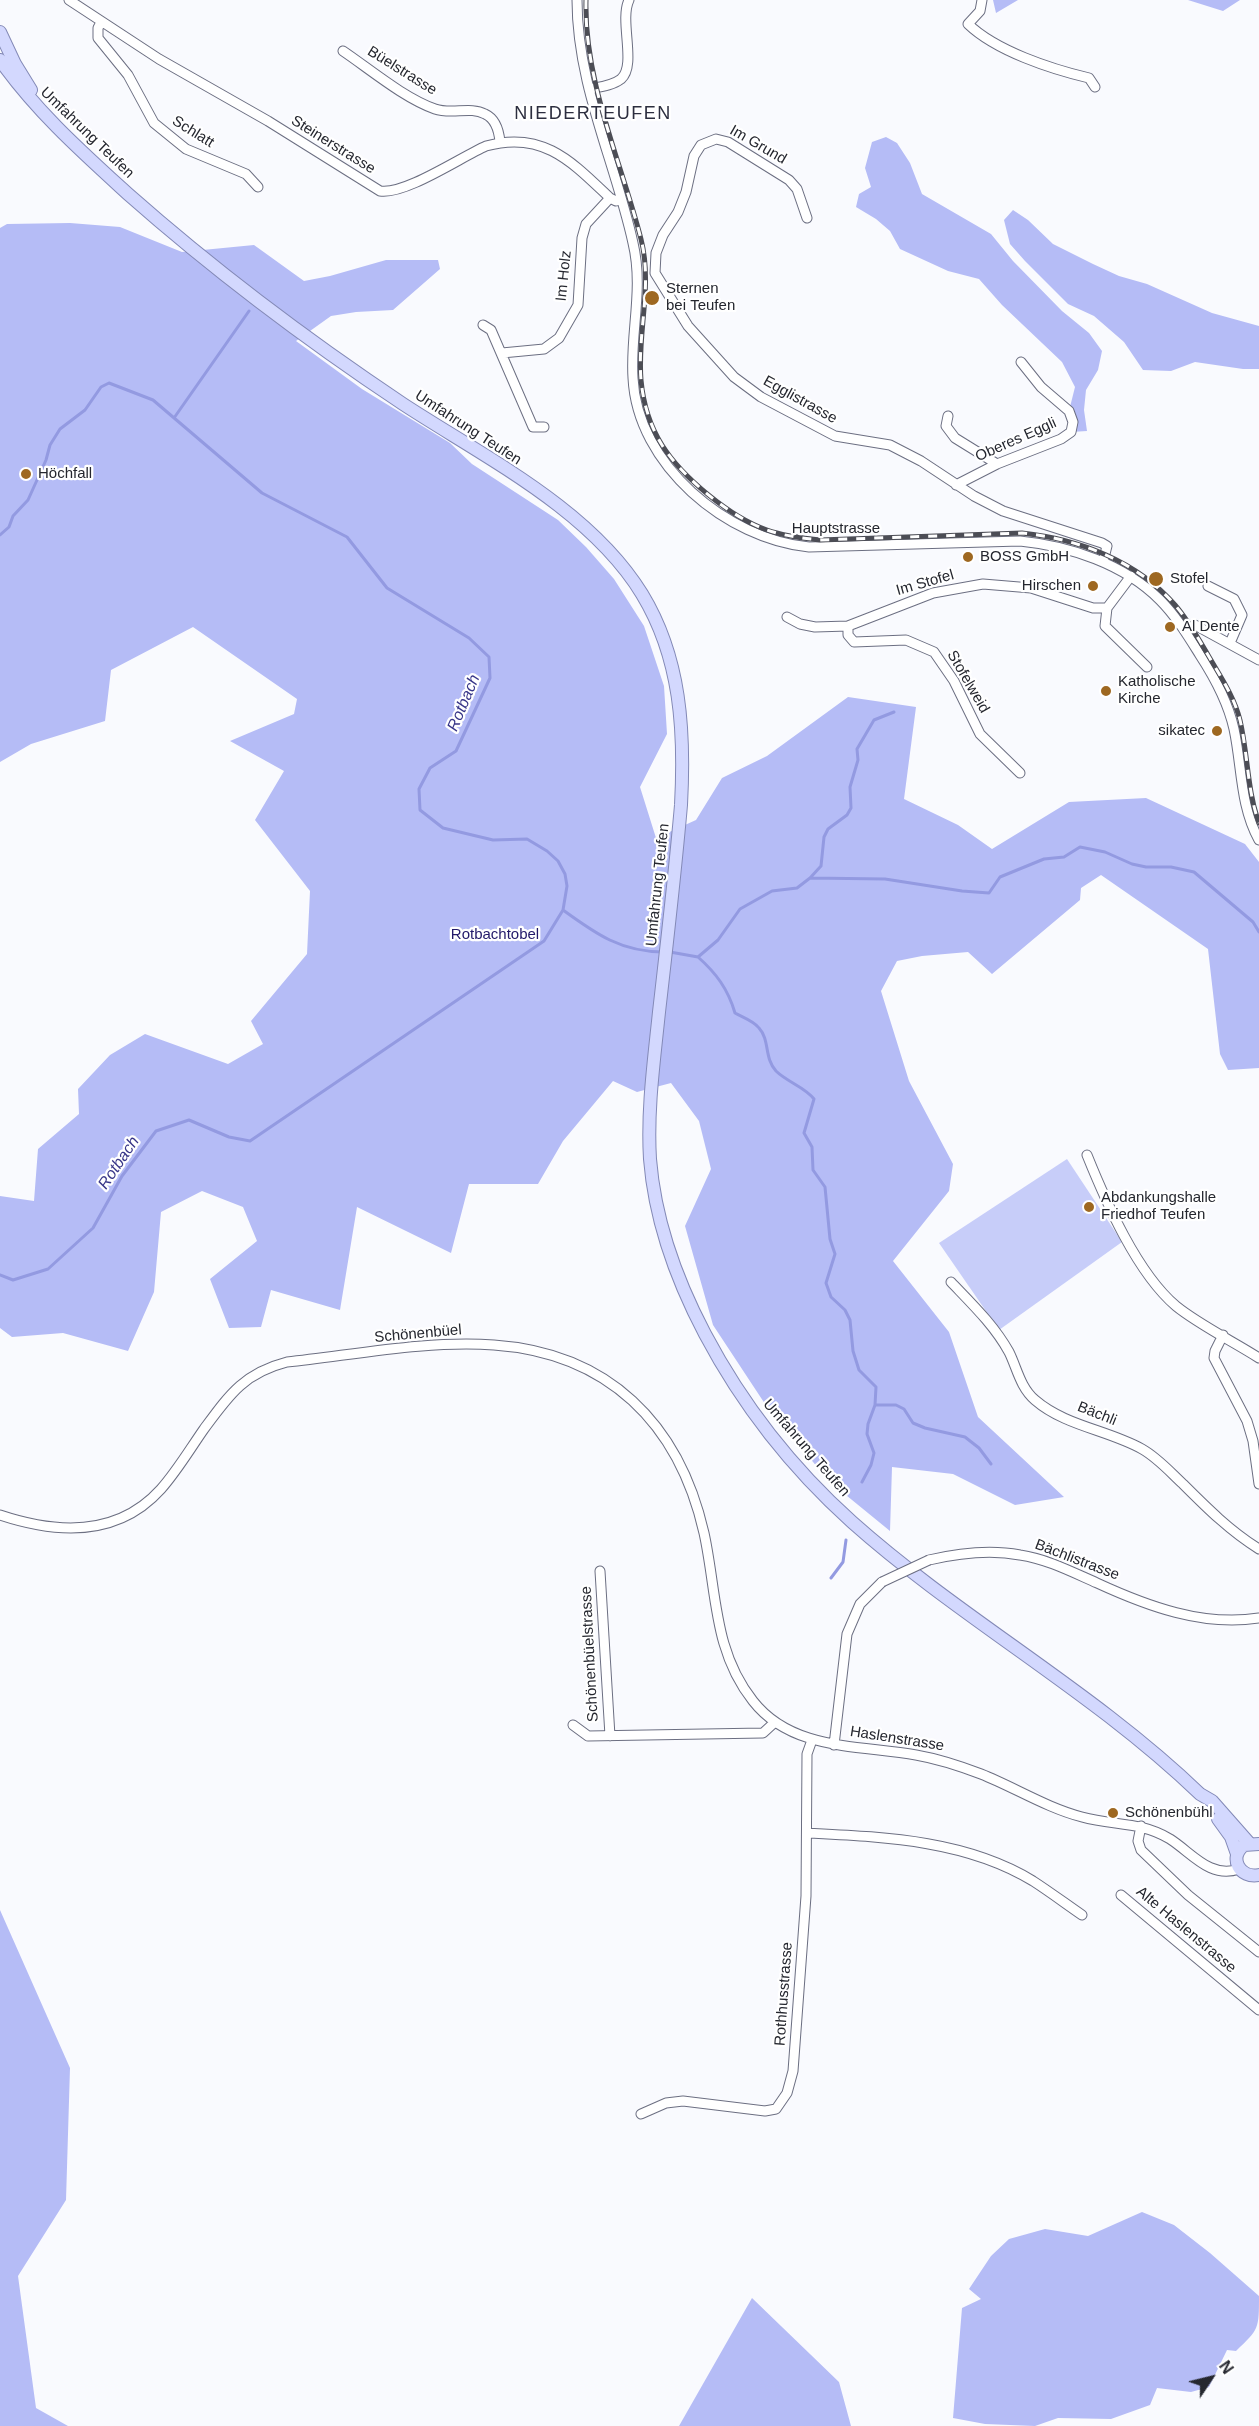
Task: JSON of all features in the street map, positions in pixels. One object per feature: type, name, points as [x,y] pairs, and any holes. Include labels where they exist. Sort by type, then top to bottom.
[{"type":"main road","points":[[0,32],[15,64],[52,124]]},
{"type":"main road","name":"Umfahrung Teufen","points":[[0,60],[52,124],[196,251],[340,361],[539,492],[578,521],[616,558],[641,593],[659,628],[673,669],[681,717],[683,776],[652,1084],[650,1158],[664,1238],[683,1289],[712,1346],[742,1395],[797,1465],[834,1505],[874,1541],[941,1594],[1098,1707],[1157,1754],[1200,1794],[1212,1801],[1254,1844]]},
{"type":"main road","points":[[0,76],[18,84]]},
{"type":"main road","name":"Umfahrung Teufen","points":[[1200,1794],[1206,1806],[1227,1831],[1237,1854],[1236,1861],[1239,1869]]},
{"type":"main road","points":[[1237,1854],[1240,1849],[1254,1844]]},
{"type":"main road","points":[[1239,1869],[1248,1875],[1259,1875]]},
{"type":"street","name":"Steinerstrasse","points":[[69,0],[101,22],[380,191],[387,192],[404,188],[462,157],[500,142],[521,141],[545,146],[567,159],[610,198]]},
{"type":"street","name":"Hauptstrasse","points":[[577,0],[580,42],[589,89],[634,244],[638,272],[633,378],[637,408],[642,424],[656,451],[674,474],[730,520],[760,536],[798,546],[1020,541],[1046,545],[1104,562],[1131,576],[1160,600],[1184,630],[1210,671],[1227,706],[1234,730],[1246,804],[1259,840]]},
{"type":"street","points":[[589,89],[611,84],[621,79],[626,71],[628,63],[625,19],[629,0]]},
{"type":"street","points":[[982,0],[980,11],[968,24],[977,33],[1017,54],[1089,78],[1095,87]]},
{"type":"street","name":"Schlatt","points":[[101,22],[98,28],[98,38],[128,75],[145,102],[154,123],[186,149],[246,174],[258,186]]},
{"type":"street","name":"Büelstrasse","points":[[343,51],[437,110],[456,112],[473,110],[488,115],[497,126],[500,142]]},
{"type":"street","name":"Im Grund","points":[[655,273],[656,253],[686,192],[694,156],[701,145],[716,138],[728,142],[789,180],[797,189],[807,218]]},
{"type":"street","points":[[610,198],[616,201],[621,199]]},
{"type":"street","name":"Im Holz","points":[[502,353],[544,349],[559,338],[578,305],[582,238],[586,224],[610,198]]},
{"type":"street","points":[[638,272],[655,273]]},
{"type":"street","name":"Egglistrasse","points":[[655,273],[688,326],[734,377],[760,397],[835,436],[890,445],[921,461],[1003,511],[1102,543],[1107,546],[1104,562]]},
{"type":"street","points":[[483,325],[491,330],[532,427],[544,427]]},
{"type":"street","name":"Oberes Eggli","points":[[956,484],[997,464],[1061,439],[1071,432],[1073,422],[1069,411],[1041,387],[1021,362]]},
{"type":"street","points":[[948,416],[946,426],[955,438],[997,464]]},
{"type":"street","points":[[1131,576],[1107,608],[1105,626],[1147,667]]},
{"type":"street","name":"Im Stofel","points":[[787,617],[800,624],[815,627],[848,626],[933,593],[984,584],[1031,588],[1093,608],[1107,608]]},
{"type":"street","points":[[1208,586],[1234,599],[1242,615],[1230,643]]},
{"type":"street","points":[[1184,630],[1195,625],[1259,660]]},
{"type":"street","name":"Stofelweid","points":[[848,626],[848,635],[854,642],[906,640],[934,652],[954,681],[980,734],[1020,774]]},
{"type":"street","points":[[1087,1155],[1100,1188],[1151,1278],[1176,1306],[1259,1358]]},
{"type":"street","name":"Bächli","points":[[951,1282],[990,1324],[1010,1353],[1017,1372],[1033,1398],[1047,1409],[1074,1422],[1141,1448],[1159,1461],[1239,1537],[1259,1549]]},
{"type":"street","points":[[1222,1335],[1214,1358],[1247,1420],[1253,1441],[1259,1484]]},
{"type":"street","name":"Schönenbüel","points":[[0,1515],[39,1526],[63,1529],[109,1524],[129,1515],[161,1488],[229,1395],[244,1380],[262,1370],[287,1362],[410,1348],[493,1345],[527,1349],[555,1356],[588,1370],[623,1392],[650,1419],[677,1457],[690,1484],[704,1533]]},
{"type":"street","name":"Haslenstrasse","points":[[704,1533],[726,1654],[753,1701],[775,1722],[812,1740],[941,1760],[1005,1784],[1080,1817],[1141,1826],[1171,1840],[1210,1868],[1223,1871],[1239,1869]]},
{"type":"street","name":"Bächlistrasse","points":[[834,1745],[847,1634],[860,1604],[882,1582],[929,1560],[982,1552],[1020,1555],[1055,1565],[1122,1593],[1192,1617],[1237,1622],[1259,1618]]},
{"type":"street","name":"Schönenbüelstrasse","points":[[600,1571],[610,1736]]},
{"type":"street","name":"Schönenbüelstrasse","points":[[573,1725],[588,1736],[610,1736],[763,1733],[775,1722]]},
{"type":"street","name":"Rothhusstrasse","points":[[641,2114],[666,2103],[683,2101],[765,2111],[776,2109],[787,2093],[793,2071],[806,1896],[807,1754],[812,1740]]},
{"type":"street","name":"Alte Haslenstrasse","points":[[1141,1826],[1138,1841],[1141,1850],[1188,1894],[1259,1952]]},
{"type":"street","points":[[807,1833],[874,1836],[954,1849],[998,1864],[1032,1881],[1082,1915]]},
{"type":"street","name":"Alte Haslenstrasse","points":[[1121,1895],[1259,2010]]},
{"type":"shaded area","points":[[1067,1159],[1122,1242],[999,1330],[939,1243]]},
{"type":"green space","points":[[993,0],[1018,0],[996,13]]},
{"type":"green space","points":[[1188,0],[1240,0],[1223,11]]},
{"type":"green space","points":[[886,137],[897,143],[910,163],[922,194],[991,234],[1013,261],[1062,311],[1089,333],[1102,351],[1098,370],[1086,390],[1084,410],[1087,431],[1071,432],[1069,411],[1075,387],[1062,362],[1002,305],[979,279],[948,271],[900,249],[890,231],[856,207],[859,194],[871,187],[865,168],[872,142]]},
{"type":"green space","points":[[1013,210],[1028,220],[1053,244],[1093,264],[1119,276],[1147,284],[1212,313],[1259,326],[1259,369],[1195,362],[1171,371],[1143,370],[1124,342],[1094,316],[1068,304],[1010,244],[1004,220]]},
{"type":"green space","name":"Rotbachtobel","points":[[70,223],[120,227],[182,252],[254,245],[304,281],[386,260],[438,260],[440,269],[393,310],[331,316],[296,341],[362,389],[450,443],[472,464],[558,520],[614,579],[644,626],[664,686],[667,734],[640,787],[656,838],[696,820],[722,778],[767,756],[848,697],[916,707],[904,799],[958,825],[992,849],[1069,802],[1146,798],[1245,844],[1259,862],[1259,1068],[1228,1070],[1220,1054],[1208,949],[1101,875],[1081,888],[1080,900],[992,974],[968,952],[922,956],[897,961],[881,991],[909,1081],[953,1164],[949,1191],[893,1261],[949,1332],[978,1417],[1064,1497],[1015,1505],[953,1474],[892,1467],[890,1531],[830,1482],[769,1410],[713,1325],[685,1226],[711,1169],[699,1121],[671,1083],[637,1092],[613,1081],[563,1141],[538,1184],[469,1184],[451,1253],[357,1207],[340,1310],[271,1290],[261,1327],[229,1328],[210,1279],[257,1241],[243,1207],[202,1191],[161,1212],[154,1292],[128,1351],[63,1333],[12,1337],[0,1328],[0,1196],[34,1201],[38,1149],[79,1114],[78,1089],[110,1055],[145,1034],[228,1064],[263,1044],[251,1021],[307,954],[310,891],[255,820],[284,771],[230,741],[294,714],[297,699],[193,627],[111,670],[105,721],[31,744],[0,762],[0,228],[7,224]]},
{"type":"green space","points":[[0,1910],[70,2068],[66,2200],[18,2276],[36,2408],[68,2426],[0,2426]]},
{"type":"green space","points":[[1142,2212],[1174,2225],[1259,2296],[1256,2328],[1236,2351],[1227,2350],[1209,2387],[1191,2392],[1157,2388],[1150,2405],[1111,2419],[1058,2418],[1035,2426],[985,2424],[953,2418],[962,2308],[981,2299],[969,2289],[991,2256],[1009,2239],[1045,2229],[1088,2236]]},
{"type":"green space","points":[[752,2298],[839,2382],[851,2426],[679,2426]]},
{"type":"waterway","points":[[174,418],[249,311]]},
{"type":"waterway","name":"Rotbach","points":[[0,535],[9,527],[13,516],[28,500],[46,460],[50,445],[60,429],[85,410],[101,387],[109,383],[153,400],[262,493],[347,537],[387,588],[469,638],[489,657],[490,678],[456,751],[430,768],[419,789],[420,810],[443,828],[493,840],[527,839],[558,861],[565,874],[567,886],[563,910],[544,941],[250,1141],[229,1137],[189,1120],[156,1131],[122,1176],[93,1228],[48,1269],[13,1280],[0,1275]]},
{"type":"waterway","points":[[810,878],[821,866],[824,837],[828,829],[847,815],[851,808],[850,787],[858,760],[857,749],[874,720],[894,712]]},
{"type":"waterway","points":[[670,952],[698,957],[718,940],[740,909],[772,891],[797,888],[810,878],[885,879],[989,893],[1000,877],[1044,859],[1064,857],[1080,847],[1105,852],[1132,864],[1146,867],[1171,867],[1194,872],[1253,922],[1259,932]]},
{"type":"waterway","points":[[563,910],[598,934],[622,945],[635,949],[664,952]]},
{"type":"waterway","points":[[698,957],[721,982],[735,1013],[759,1028],[765,1038],[770,1060],[776,1071],[814,1099],[804,1133],[812,1147],[813,1170],[825,1187],[830,1239],[835,1254],[826,1283],[831,1297],[845,1310],[850,1320],[853,1351],[859,1370],[876,1387],[875,1405],[896,1405],[904,1409],[913,1423],[965,1437],[979,1448],[991,1464]]},
{"type":"waterway","points":[[862,1482],[871,1465],[874,1453],[867,1434],[875,1405]]},
{"type":"waterway","points":[[831,1578],[843,1562],[846,1540]]},
{"type":"railway","points":[[586,0],[587,31],[597,91],[633,210],[644,257],[646,274],[640,362],[643,397],[654,430],[671,457],[694,483],[723,506],[753,524],[780,534],[820,540],[1022,533],[1085,547],[1125,564],[1143,576],[1175,605],[1193,629],[1226,686],[1240,720],[1252,798],[1259,823]]},
{"type":"place","name":"Sternen bei Teufen","points":[[652,298]]},
{"type":"place","name":"Höchfall","points":[[26,474]]},
{"type":"place","name":"BOSS GmbH","points":[[968,557]]},
{"type":"place","name":"Stofel","points":[[1156,579]]},
{"type":"place","name":"Hirschen","points":[[1093,586]]},
{"type":"place","name":"Al Dente","points":[[1170,627]]},
{"type":"place","name":"Katholische Kirche","points":[[1106,691]]},
{"type":"place","name":"sikatec","points":[[1217,731]]},
{"type":"place","name":"Abdankungshalle Friedhof Teufen","points":[[1089,1207]]},
{"type":"place","name":"Schönenbühl","points":[[1113,1813]]},
{"type":"district","name":"NIEDERTEUFEN","points":[[593,114]]}]
